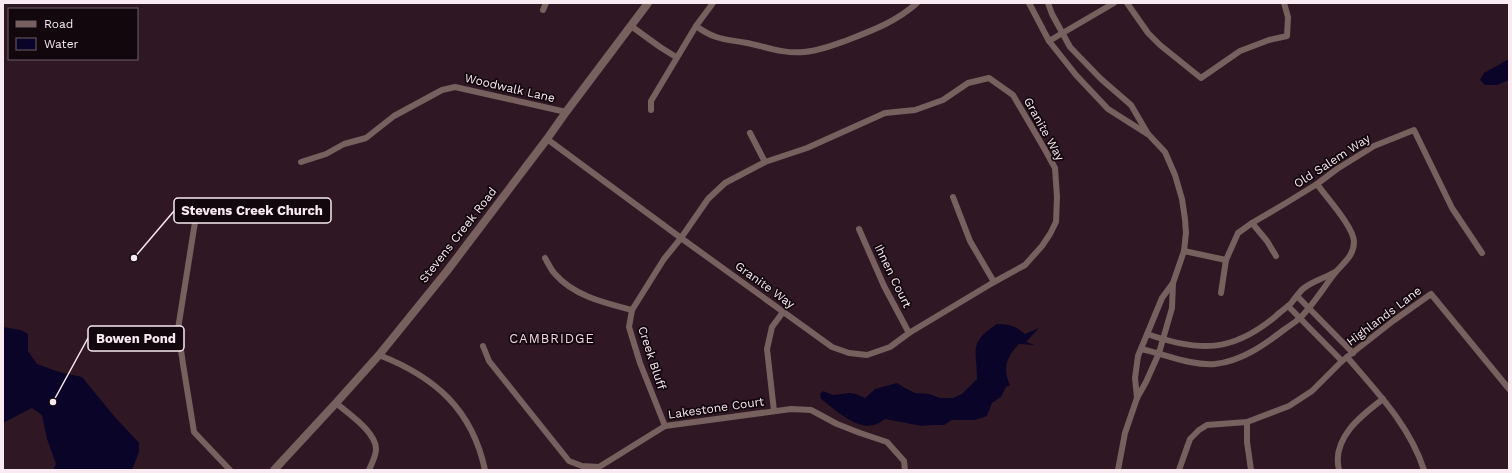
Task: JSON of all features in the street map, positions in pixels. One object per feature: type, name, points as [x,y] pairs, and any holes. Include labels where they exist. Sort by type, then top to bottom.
[{"type":"street","points":[[543,10],[546,3]]},
{"type":"street","name":"Stevens Creek Road","points":[[274,470],[379,355],[447,271],[548,139],[566,112],[648,3]]},
{"type":"street","points":[[651,110],[651,101],[676,57],[713,3]]},
{"type":"street","points":[[696,26],[718,39],[786,52],[803,53],[820,50],[893,21],[917,3]]},
{"type":"street","points":[[1029,3],[1049,41],[1076,75],[1108,109],[1131,122],[1149,135],[1165,152],[1179,187],[1185,219],[1184,251],[1173,283],[1172,308],[1159,353],[1137,398],[1124,432],[1118,470]]},
{"type":"street","points":[[1048,3],[1052,14],[1070,47],[1101,80],[1131,105],[1149,135]]},
{"type":"street","points":[[1049,41],[1114,3]]},
{"type":"street","points":[[1127,3],[1148,32],[1160,45],[1201,78],[1240,51],[1269,40],[1287,36],[1288,17],[1284,3]]},
{"type":"street","points":[[631,26],[676,57]]},
{"type":"street","name":"Granite Way","points":[[548,139],[681,238],[832,347],[849,353],[867,355],[890,347],[909,333],[1025,265],[1042,246],[1056,222],[1057,197],[1055,168],[1013,96],[989,78],[968,83],[943,100],[915,110],[885,113],[807,148],[765,162],[725,183],[708,199],[681,238]]},
{"type":"street","name":"Woodwalk Lane","points":[[301,162],[326,154],[344,144],[366,138],[394,116],[442,90],[455,87],[566,112]]},
{"type":"street","name":"Old Salem Way","points":[[1221,293],[1226,260],[1238,233],[1252,223],[1286,204],[1374,146],[1414,130],[1452,208],[1482,253]]},
{"type":"street","points":[[750,133],[765,162]]},
{"type":"street","points":[[1141,349],[1198,363],[1215,364],[1234,360],[1268,342],[1300,318],[1319,296],[1353,250],[1354,241],[1350,229],[1317,184]]},
{"type":"street","points":[[953,198],[970,241],[994,282]]},
{"type":"street","points":[[195,222],[178,329],[194,432],[230,470]]},
{"type":"street","points":[[1252,223],[1267,241],[1276,256]]},
{"type":"street","name":"Ihnen Court","points":[[859,229],[884,286],[909,333]]},
{"type":"street","name":"Creek Bluff","points":[[665,426],[640,363],[629,327],[632,310],[664,260],[681,238]]},
{"type":"street","points":[[1184,251],[1226,260]]},
{"type":"street","points":[[545,258],[554,274],[566,285],[596,301],[632,310]]},
{"type":"street","points":[[1147,334],[1163,340],[1191,346],[1224,345],[1251,334],[1288,306],[1303,288],[1336,272]]},
{"type":"street","points":[[1137,398],[1135,378],[1138,356],[1162,298],[1173,283]]},
{"type":"street","name":"Highlands Lane","points":[[1179,470],[1190,438],[1199,430],[1207,425],[1247,422],[1271,414],[1295,402],[1312,391],[1344,359],[1431,294],[1509,389]]},
{"type":"street","points":[[1297,296],[1353,353]]},
{"type":"street","points":[[1288,306],[1384,399],[1400,421],[1421,459],[1424,470]]},
{"type":"street","points":[[774,411],[767,349],[772,327],[783,312]]},
{"type":"street","name":"Lakestone Court","points":[[482,346],[489,361],[569,461],[582,466],[599,467],[665,426],[774,411],[811,410],[837,424],[887,442],[904,461],[905,470]]},
{"type":"street","points":[[379,355],[402,364],[427,380],[446,395],[468,424],[478,445],[485,470]]},
{"type":"street","points":[[1339,470],[1339,449],[1345,436],[1366,412],[1384,399]]},
{"type":"street","points":[[336,403],[371,434],[375,441],[376,454],[369,470]]},
{"type":"street","points":[[1247,422],[1247,442],[1251,470]]},
{"type":"water","points":[[1509,59],[1509,80],[1497,85],[1485,85],[1480,80],[1484,73]]},
{"type":"water","points":[[997,324],[1012,326],[1025,334],[1039,328],[1026,342],[1035,345],[1019,344],[1011,353],[1006,368],[1006,374],[1010,385],[1006,387],[1001,397],[992,403],[987,416],[975,420],[952,420],[944,425],[922,426],[885,419],[877,424],[869,426],[854,422],[821,399],[820,394],[823,391],[833,395],[850,393],[856,394],[865,398],[875,389],[897,383],[915,393],[929,394],[940,398],[953,398],[962,394],[977,379],[976,347],[982,336]]},
{"type":"water","points":[[3,327],[21,330],[28,334],[28,351],[37,364],[59,372],[82,377],[114,416],[139,443],[139,452],[132,470],[53,470],[56,464],[47,439],[42,415],[32,408],[3,423]]},
{"type":"place","name":"Stevens Creek Church","points":[[134,258]]},
{"type":"place","name":"Bowen Pond","points":[[53,402]]},
{"type":"district","name":"CAMBRIDGE","points":[[552,338]]}]
